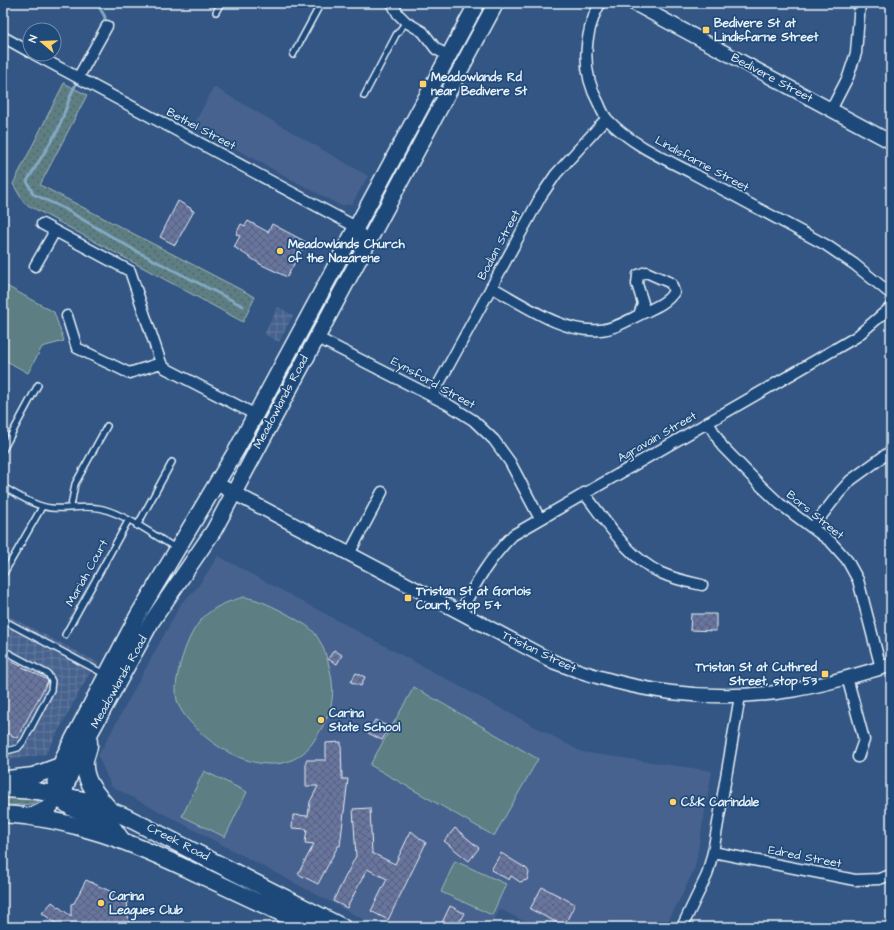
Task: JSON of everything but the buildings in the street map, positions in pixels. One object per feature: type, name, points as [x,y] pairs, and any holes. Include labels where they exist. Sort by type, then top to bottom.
[{"type":"main road","name":"Meadowlands Road","points":[[33,816],[50,807],[67,785],[76,759],[88,737],[138,615],[217,484],[256,415],[477,3]]},
{"type":"main road","name":"Meadowlands Road","points":[[59,796],[55,782],[60,766],[113,678],[161,605],[203,548],[496,3]]},
{"type":"main road","points":[[88,737],[90,746],[86,755],[86,774],[92,788],[111,810]]},
{"type":"main road","points":[[3,784],[8,779],[33,776],[60,766]]},
{"type":"main road","name":"Creek Road","points":[[3,789],[37,791],[84,800],[111,810],[157,831],[331,925]]},
{"type":"main road","points":[[59,796],[69,808],[110,823],[123,841]]},
{"type":"main road","name":"Creek Road","points":[[3,814],[33,816],[90,828],[149,851],[311,927]]},
{"type":"street","points":[[392,3],[398,14],[406,22],[423,32],[436,49],[449,56]]},
{"type":"street","name":"Lindisfarne Street","points":[[600,3],[593,16],[588,33],[586,56],[588,78],[595,98],[606,119],[639,145],[826,245],[854,264],[891,294]]},
{"type":"street","name":"Bedivere Street","points":[[633,3],[891,142]]},
{"type":"street","points":[[831,110],[848,77],[856,53],[860,3]]},
{"type":"street","points":[[75,76],[107,26]]},
{"type":"street","points":[[3,37],[22,48]]},
{"type":"street","name":"Bethel Street","points":[[49,62],[356,227]]},
{"type":"street","name":"Bodian Street","points":[[432,396],[541,196],[556,174],[606,119]]},
{"type":"street","points":[[363,251],[363,237],[356,227],[371,223],[398,174],[418,148]]},
{"type":"street","points":[[42,224],[130,271],[161,363],[165,368],[256,415]]},
{"type":"street","points":[[35,266],[54,231]]},
{"type":"street","points":[[491,286],[560,324],[580,329],[600,330],[617,326],[639,315],[668,300],[674,292],[671,283],[646,272],[638,275],[637,284],[643,303],[639,315]]},
{"type":"street","name":"Agravain Street","points":[[460,613],[480,575],[496,552],[513,535],[540,518],[856,337],[891,307]]},
{"type":"street","points":[[67,316],[78,348],[128,374],[161,363]]},
{"type":"street","name":"Eynsford Street","points":[[316,337],[432,396],[473,420],[494,440],[510,462],[540,518]]},
{"type":"street","name":"Bors Street","points":[[708,422],[722,446],[746,472],[780,504],[831,542],[847,560],[858,580],[886,667]]},
{"type":"street","points":[[812,528],[851,480],[891,451]]},
{"type":"street","name":"Tristan Street","points":[[217,484],[554,662],[594,677],[643,689],[680,694],[740,696],[795,690],[886,667]]},
{"type":"street","points":[[349,554],[382,492]]},
{"type":"street","points":[[584,493],[627,548],[641,560],[660,572],[702,585]]},
{"type":"street","points":[[847,677],[864,740],[858,758]]},
{"type":"street","points":[[682,927],[707,875],[713,852],[740,696]]},
{"type":"street","name":"Edred Street","points":[[713,852],[855,880],[879,879],[891,875]]},
{"type":"lane","points":[[216,12],[221,3]]},
{"type":"lane","points":[[293,55],[321,3]]},
{"type":"lane","points":[[364,96],[396,35],[406,22]]},
{"type":"lane","points":[[3,450],[38,385]]},
{"type":"lane","points":[[71,506],[75,484],[107,426]]},
{"type":"lane","points":[[137,526],[172,462]]},
{"type":"lane","points":[[3,487],[42,507],[52,508],[86,506],[103,509],[128,521],[178,550]]},
{"type":"lane","points":[[3,575],[42,507]]},
{"type":"lane","name":"Mariah Court","points":[[65,635],[128,521]]},
{"type":"lane","points":[[3,620],[113,678]]},
{"type":"lane","points":[[3,650],[48,674],[52,681],[51,690],[24,741],[18,748],[3,752]]},
{"type":"shaded area","points":[[214,87],[368,176],[352,204],[341,206],[193,126]]},
{"type":"shaded area","points":[[278,307],[293,315],[279,342],[264,334]]},
{"type":"shaded area","name":"Carina State School","points":[[218,556],[582,752],[712,771],[695,867],[665,927],[535,927],[500,909],[491,927],[378,927],[111,786],[98,756],[182,602],[197,588]]},
{"type":"shaded area","points":[[3,613],[99,663],[88,676],[46,754],[3,761]]},
{"type":"green space","points":[[64,83],[87,95],[40,185],[255,297],[243,322],[24,203],[13,184]]},
{"type":"green space","points":[[3,284],[54,312],[64,341],[42,347],[28,373],[3,359]]},
{"type":"green space","points":[[244,597],[273,607],[310,628],[320,641],[328,662],[333,693],[332,702],[326,720],[315,739],[303,753],[289,761],[273,764],[257,763],[240,758],[210,741],[192,724],[178,704],[176,687],[180,664],[192,634],[202,618],[216,608],[233,600]]},
{"type":"green space","points":[[414,687],[538,759],[494,836],[370,765]]},
{"type":"green space","points":[[204,771],[247,792],[225,837],[182,816]]},
{"type":"green space","points":[[3,792],[43,799],[31,804],[3,806]]},
{"type":"green space","points":[[455,861],[506,884],[492,915],[441,892]]},
{"type":"waterway","points":[[97,3],[105,17],[104,25]]},
{"type":"waterway","points":[[78,80],[58,130],[27,181],[33,194],[65,209],[136,251],[243,306]]},
{"type":"place","name":"Bedivere St at Lindisfarne Street","points":[[706,30]]},
{"type":"place","name":"Meadowlands Rd near Bedivere St","points":[[423,84]]},
{"type":"place","name":"Meadowlands Church of the Nazarene","points":[[280,251]]},
{"type":"place","name":"Tristan St at Gorlois Court, stop 54","points":[[408,598]]},
{"type":"place","name":"Tristan St at Cuthred Street, stop 53","points":[[825,674]]},
{"type":"place","name":"Carina State School","points":[[321,720]]},
{"type":"place","name":"C&K Carindale","points":[[673,802]]},
{"type":"place","name":"Carina Leagues Club","points":[[101,903]]}]
